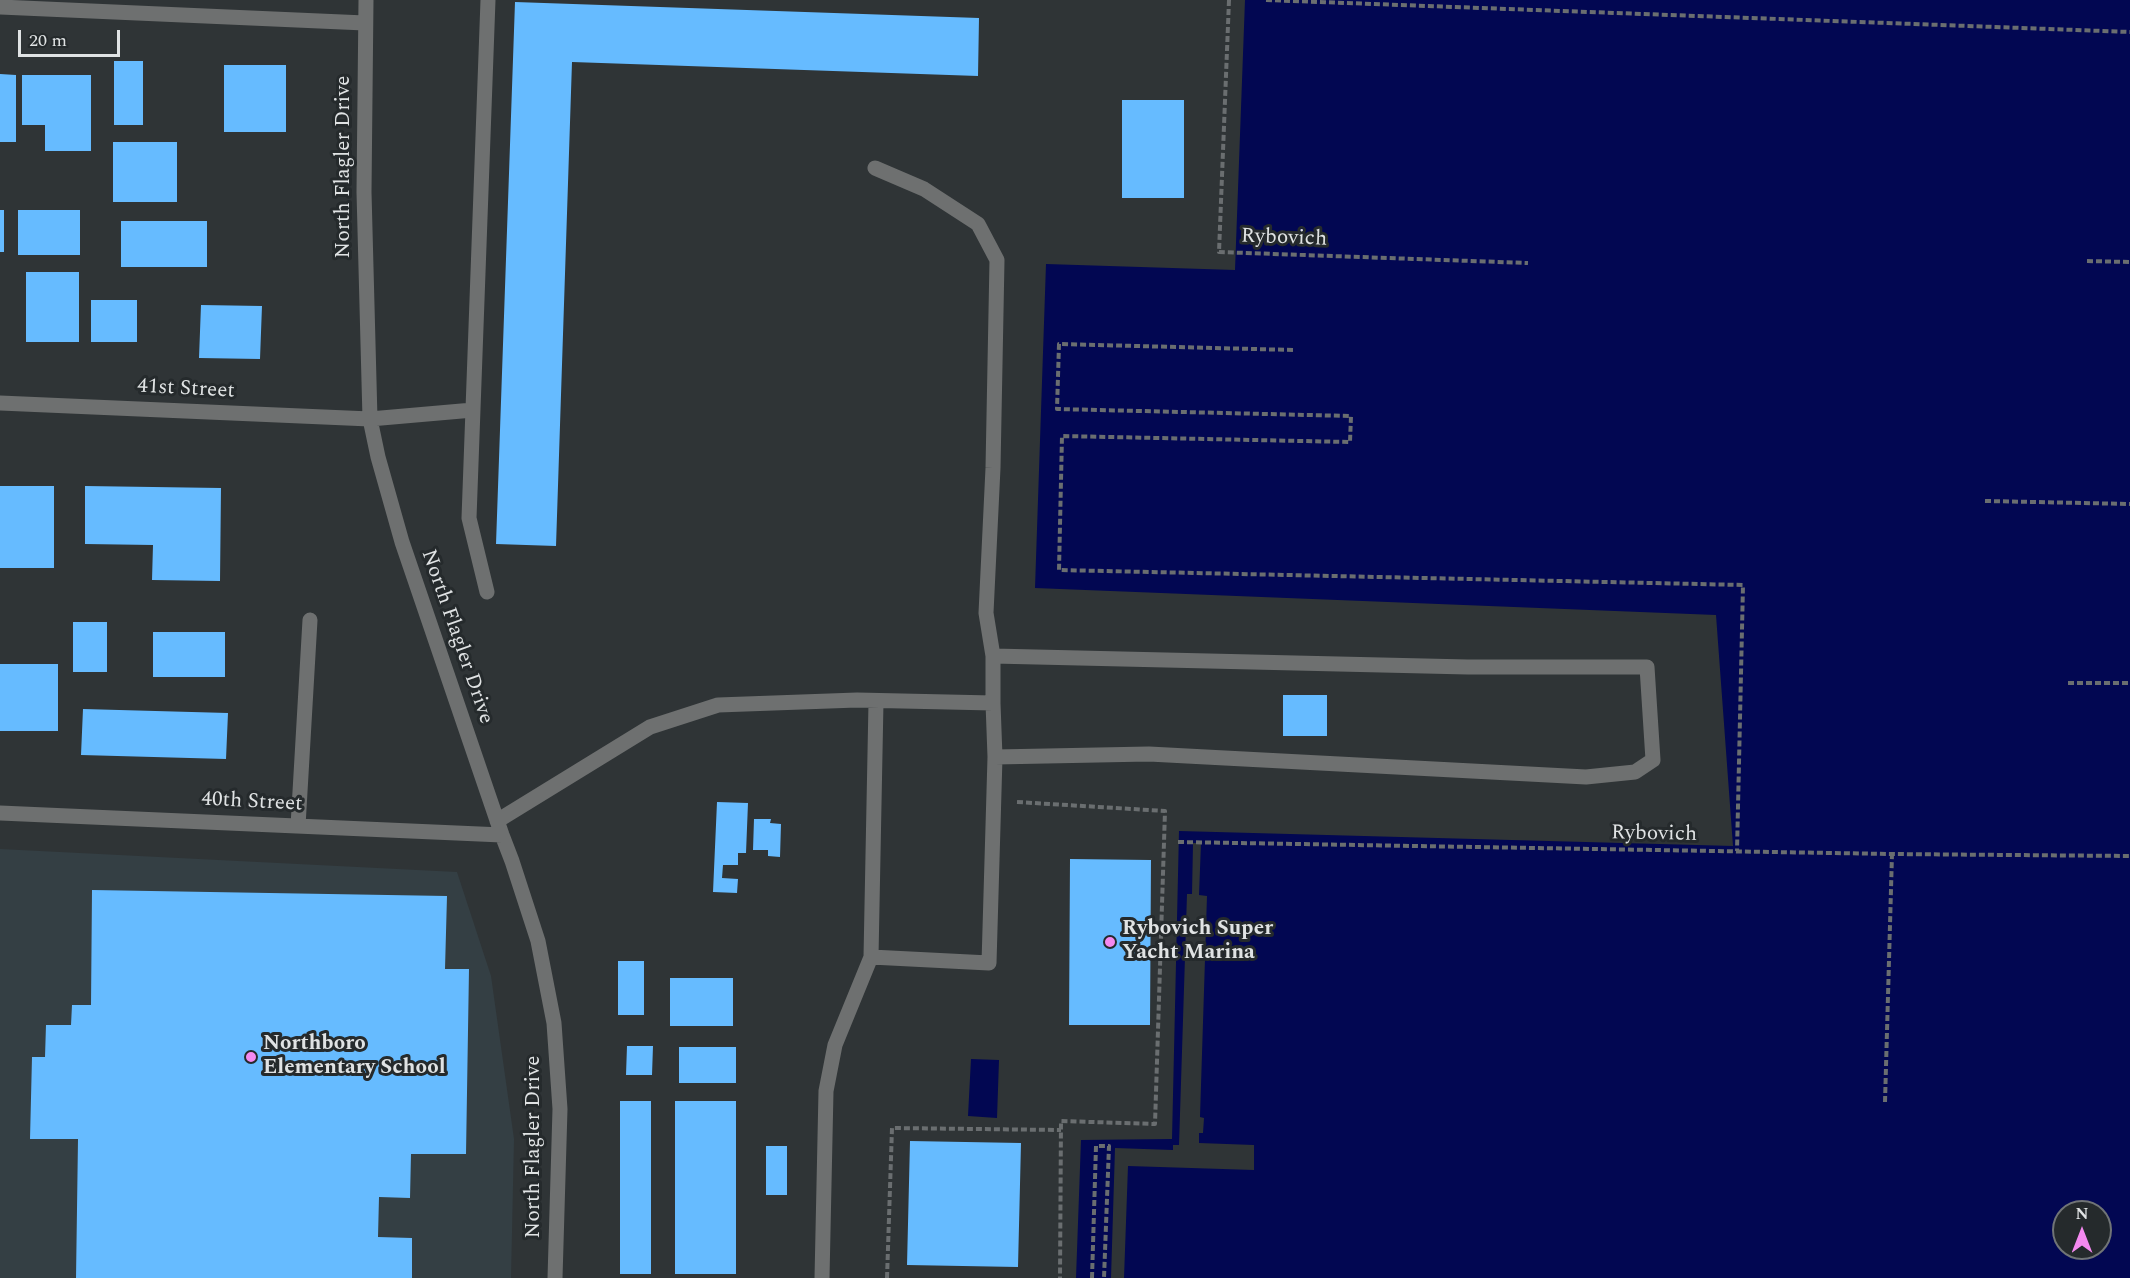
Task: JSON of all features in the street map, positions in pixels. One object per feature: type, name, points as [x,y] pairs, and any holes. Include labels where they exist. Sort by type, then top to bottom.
[{"type":"street","name":"North Flagler Drive","points":[[366,0],[364,192],[370,419],[378,457],[402,542],[513,861],[538,941],[554,1023],[560,1108],[555,1278]]},
{"type":"street","points":[[487,592],[469,518],[488,0]]},
{"type":"street","points":[[0,7],[365,23]]},
{"type":"street","points":[[871,957],[989,963],[995,757],[993,656],[986,613],[993,468],[997,260],[978,224],[924,189],[874,168]]},
{"type":"street","name":"41st Street","points":[[0,402],[370,419],[473,410]]},
{"type":"street","points":[[298,826],[310,620]]},
{"type":"street","points":[[993,656],[1468,667],[1647,667],[1653,760],[1635,772],[1586,777],[1149,754],[995,757]]},
{"type":"street","points":[[500,828],[650,727],[718,705],[857,700],[993,703]]},
{"type":"street","points":[[822,1278],[826,1091],[835,1045],[871,957],[876,702]]},
{"type":"street","name":"40th Street","points":[[0,813],[298,826],[500,828]]},
{"type":"path","name":"Rybovich","points":[[1228,0],[1220,252],[1528,263]]},
{"type":"path","points":[[1266,0],[2130,32]]},
{"type":"path","points":[[2087,261],[2130,262]]},
{"type":"path","points":[[1293,350],[1059,344],[1057,409],[1351,416],[1350,442],[1062,436],[1059,570],[1743,585],[1737,851]]},
{"type":"path","points":[[1985,501],[2130,504]]},
{"type":"path","points":[[2068,683],[2130,683]]},
{"type":"path","points":[[1009,802],[1164,811],[1155,1124],[1061,1122],[1060,1278]]},
{"type":"path","name":"Rybovich","points":[[1178,842],[2130,856]]},
{"type":"path","points":[[1885,1102],[1892,854]]},
{"type":"path","points":[[887,1278],[892,1128],[1061,1130]]},
{"type":"path","points":[[1092,1278],[1096,1146],[1108,1146],[1104,1278]]},
{"type":"shaded area","points":[[1245,0],[2130,0],[2130,1278],[1076,1278],[1081,1140],[1172,1139],[1179,831],[1733,846],[1716,615],[1035,588],[1046,264],[1235,270]]},
{"type":"shaded area","name":"Northboro Elementary School","points":[[0,849],[457,872],[491,976],[514,1139],[511,1278],[0,1278]]},
{"type":"shaded area","points":[[971,1059],[999,1060],[997,1118],[968,1116]]},
{"type":"pier","points":[[1193,843],[1201,843],[1199,895],[1207,896],[1200,1117],[1204,1118],[1203,1133],[1199,1133],[1199,1143],[1254,1145],[1254,1170],[1128,1166],[1124,1278],[1111,1278],[1115,1148],[1173,1150],[1173,1145],[1179,1145],[1187,894],[1192,894]]},
{"type":"building","points":[[515,2],[979,18],[978,76],[572,62],[556,546],[496,544]]},
{"type":"building","points":[[114,61],[143,61],[143,125],[114,125]]},
{"type":"building","points":[[224,65],[286,65],[286,132],[224,132]]},
{"type":"building","points":[[0,74],[16,75],[16,142],[0,142]]},
{"type":"building","points":[[22,75],[91,75],[91,151],[45,151],[45,125],[22,125]]},
{"type":"building","points":[[1122,100],[1184,100],[1184,198],[1122,198]]},
{"type":"building","points":[[113,142],[177,142],[177,202],[113,202]]},
{"type":"building","points":[[0,210],[4,210],[4,252],[0,252]]},
{"type":"building","points":[[18,210],[80,210],[80,255],[18,255]]},
{"type":"building","points":[[121,221],[207,221],[207,267],[121,267]]},
{"type":"building","points":[[26,272],[79,272],[79,342],[26,342]]},
{"type":"building","points":[[91,300],[137,300],[137,342],[91,342]]},
{"type":"building","points":[[201,305],[262,306],[260,359],[199,358]]},
{"type":"building","points":[[0,486],[54,486],[54,568],[0,568]]},
{"type":"building","points":[[85,486],[221,488],[220,581],[152,580],[153,545],[85,544]]},
{"type":"building","points":[[73,622],[107,622],[107,672],[73,672]]},
{"type":"building","points":[[153,632],[225,632],[225,677],[153,677]]},
{"type":"building","points":[[0,664],[58,664],[58,731],[0,731]]},
{"type":"building","points":[[1283,695],[1327,695],[1327,736],[1283,736]]},
{"type":"building","points":[[83,709],[228,713],[226,759],[81,755]]},
{"type":"building","points":[[717,802],[748,803],[746,853],[738,853],[738,865],[723,865],[722,878],[738,879],[737,893],[713,892]]},
{"type":"building","points":[[754,819],[771,819],[770,823],[781,824],[780,857],[768,856],[768,850],[753,850]]},
{"type":"building","name":"Rybovich Super Yacht Marina","points":[[1070,859],[1151,860],[1150,1025],[1069,1025]]},
{"type":"building","name":"Northboro Elementary School","points":[[92,890],[447,896],[445,969],[469,969],[466,1154],[411,1154],[410,1198],[379,1197],[378,1237],[412,1238],[412,1278],[76,1278],[78,1139],[30,1139],[32,1057],[45,1057],[46,1025],[71,1025],[72,1005],[91,1005]]},
{"type":"building","points":[[618,961],[644,961],[644,1015],[618,1015]]},
{"type":"building","points":[[670,978],[733,978],[733,1026],[670,1026]]},
{"type":"building","points":[[627,1046],[653,1046],[652,1075],[626,1075]]},
{"type":"building","points":[[679,1047],[736,1047],[736,1083],[679,1083]]},
{"type":"building","points":[[620,1101],[651,1101],[651,1274],[620,1274]]},
{"type":"building","points":[[675,1101],[736,1101],[736,1274],[675,1274]]},
{"type":"building","points":[[910,1141],[1021,1143],[1018,1267],[907,1265]]},
{"type":"building","points":[[766,1146],[787,1146],[787,1195],[766,1195]]},
{"type":"place","name":"Rybovich Super Yacht Marina","points":[[1110,942]]},
{"type":"place","name":"Northboro Elementary School","points":[[251,1057]]}]
